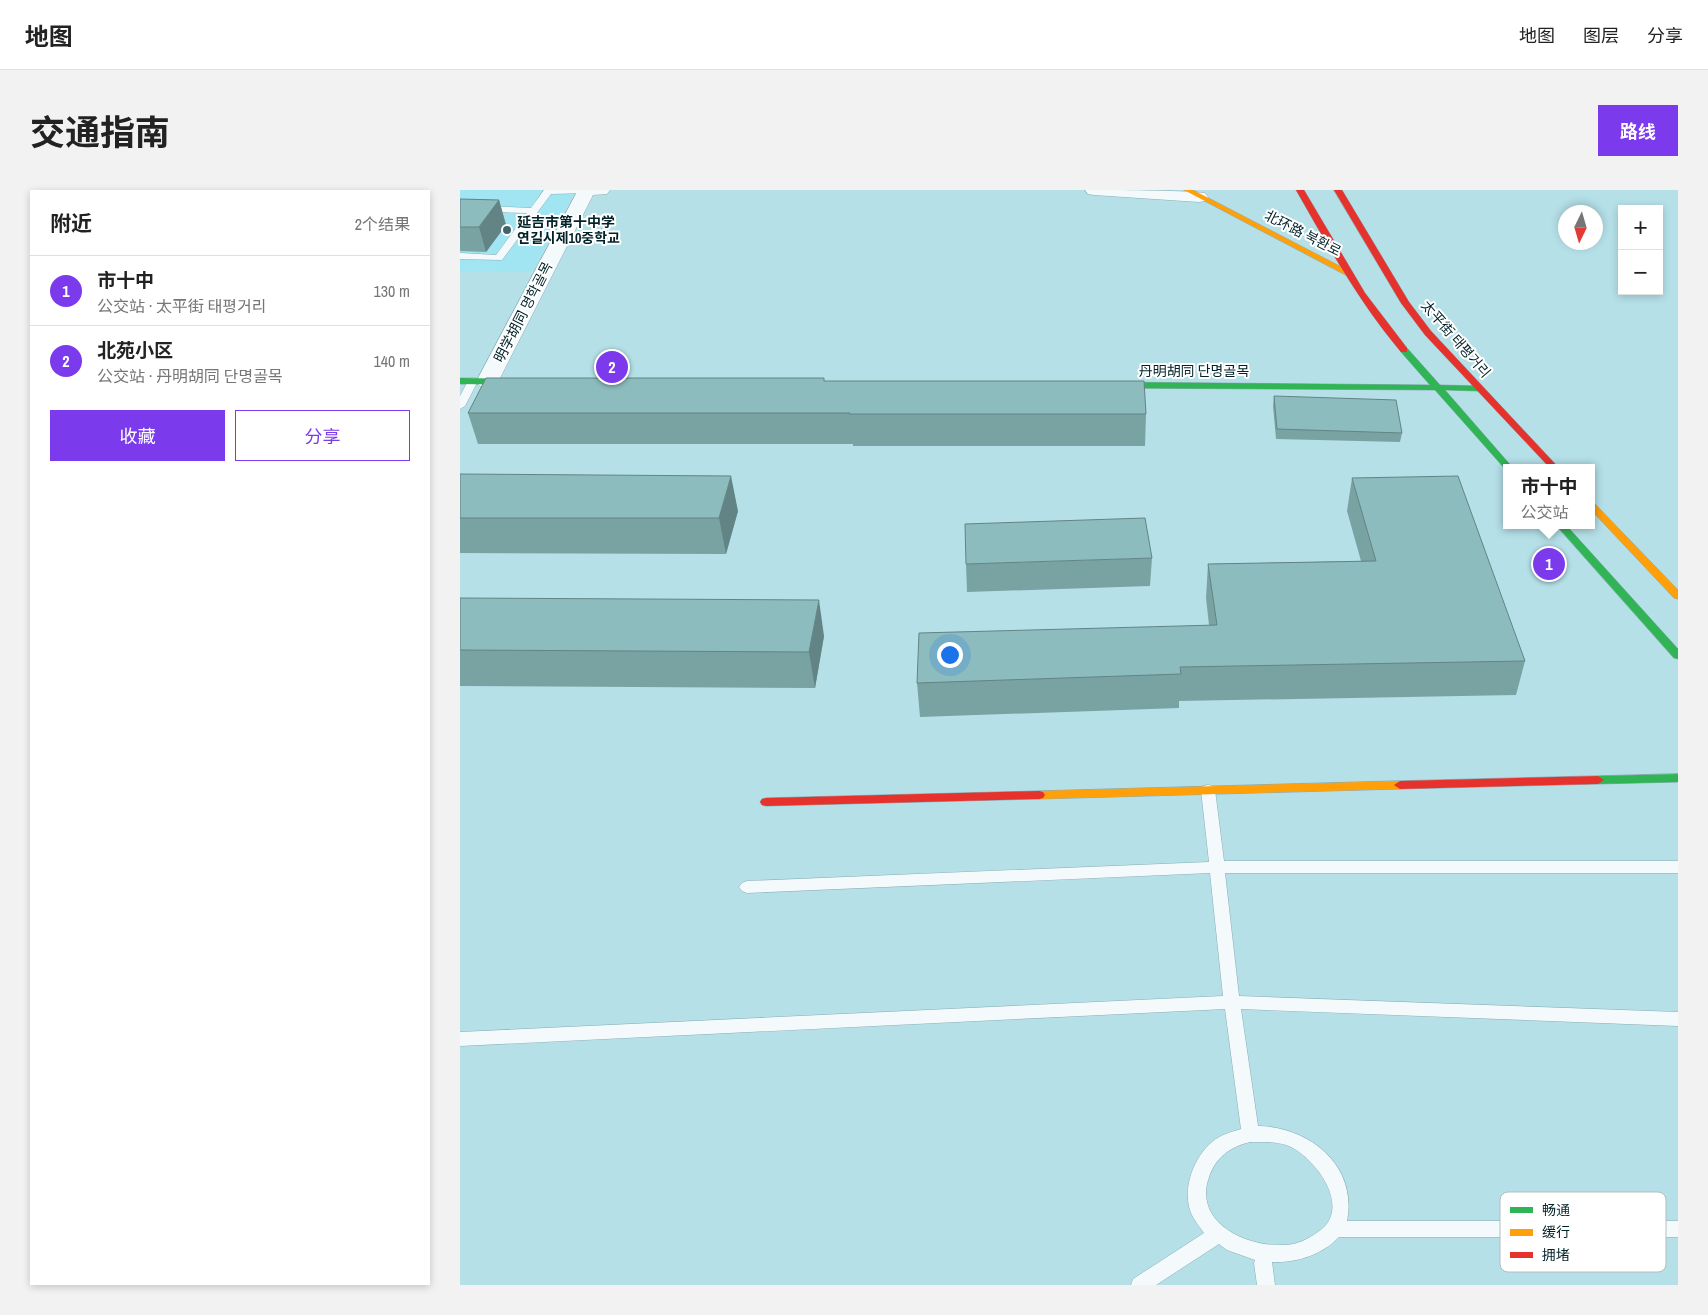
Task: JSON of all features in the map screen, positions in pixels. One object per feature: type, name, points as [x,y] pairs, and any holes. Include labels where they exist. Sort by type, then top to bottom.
[{"type":"main road","points":[[1300,190],[1346,272],[1380,324],[1505,464]]},
{"type":"main road","name":"太平街 태평거리","points":[[1338,190],[1405,303],[1428,333],[1551,464]]},
{"type":"main road","name":"北环路 북환로","points":[[1194,193],[1372,285]]},
{"type":"main road","points":[[1389,294],[1405,303]]},
{"type":"main road","points":[[460,381],[537,382]]},
{"type":"main road","name":"丹明胡同 단명골목","points":[[1096,385],[1478,388]]},
{"type":"main road","points":[[1595,509],[1678,596]]},
{"type":"main road","points":[[1565,529],[1678,656]]},
{"type":"main road","points":[[766,802],[1678,778]]},
{"type":"street","points":[[586,190],[601,190]]},
{"type":"street","name":"明学胡同 명학골목","points":[[480,382],[586,190]]},
{"type":"street","points":[[1094,190],[1194,193]]},
{"type":"lane","points":[[460,256],[499,258],[548,191],[586,190]]},
{"type":"lane","points":[[460,208],[533,211]]},
{"type":"lane","points":[[460,406],[480,382]]},
{"type":"lane","points":[[1208,790],[1232,1002],[1250,1134]]},
{"type":"lane","points":[[747,887],[1216,867],[1678,867]]},
{"type":"lane","points":[[460,1039],[1232,1002],[1678,1019]]},
{"type":"lane","points":[[1250,1134],[1273,1134],[1295,1140],[1314,1152],[1330,1169],[1338,1189],[1340,1210],[1335,1229],[1324,1245],[1306,1258],[1286,1264],[1264,1263],[1245,1259],[1228,1250],[1214,1237],[1201,1217],[1196,1194],[1199,1173],[1210,1155],[1228,1141],[1250,1134]]},
{"type":"lane","points":[[1335,1229],[1500,1229]]},
{"type":"lane","points":[[1140,1285],[1214,1237]]},
{"type":"lane","points":[[1264,1263],[1266,1285]]},
{"type":"shaded area","name":"延吉市第十中学 연길시제10중학교","points":[[460,190],[576,190],[532,272],[460,271]]},
{"type":"building","points":[[460,199],[499,200],[479,227],[460,227]]},
{"type":"building","points":[[486,378],[824,378],[824,381],[1144,381],[1146,414],[468,413]]},
{"type":"building","points":[[1274,396],[1396,400],[1402,433],[1277,429]]},
{"type":"building","points":[[460,474],[731,476],[719,518],[460,518]]},
{"type":"building","points":[[1458,476],[1525,661],[1180,667],[1181,674],[917,683],[919,633],[1217,625],[1208,564],[1376,561],[1352,478]]},
{"type":"building","points":[[1145,518],[1152,558],[966,564],[965,524]]},
{"type":"building","points":[[460,598],[819,600],[809,652],[460,650]]},
{"type":"traffic: fast","points":[[1404,350],[1505,464]]},
{"type":"traffic: fast","points":[[460,381],[521,382]]},
{"type":"traffic: fast","points":[[1107,385],[1478,388]]},
{"type":"traffic: fast","points":[[1565,529],[1678,656]]},
{"type":"traffic: fast","points":[[1598,780],[1678,778]]},
{"type":"traffic: slow","points":[[1188,190],[1349,273]]},
{"type":"traffic: slow","points":[[1595,509],[1678,596]]},
{"type":"traffic: slow","points":[[1039,795],[1400,785]]},
{"type":"traffic: jam","points":[[1300,190],[1361,293],[1388,332],[1404,350]]},
{"type":"traffic: jam","points":[[1338,190],[1405,303],[1428,333],[1551,464]]},
{"type":"traffic: jam","points":[[1400,785],[1598,780]]},
{"type":"traffic: jam","points":[[766,802],[1039,795]]},
{"type":"place","name":"延吉市第十中学 연길시제10중학교","points":[[507,230]]},
{"type":"place","name":"北苑小区","points":[[612,367]]},
{"type":"place","name":"市十中","points":[[1549,564]]}]
